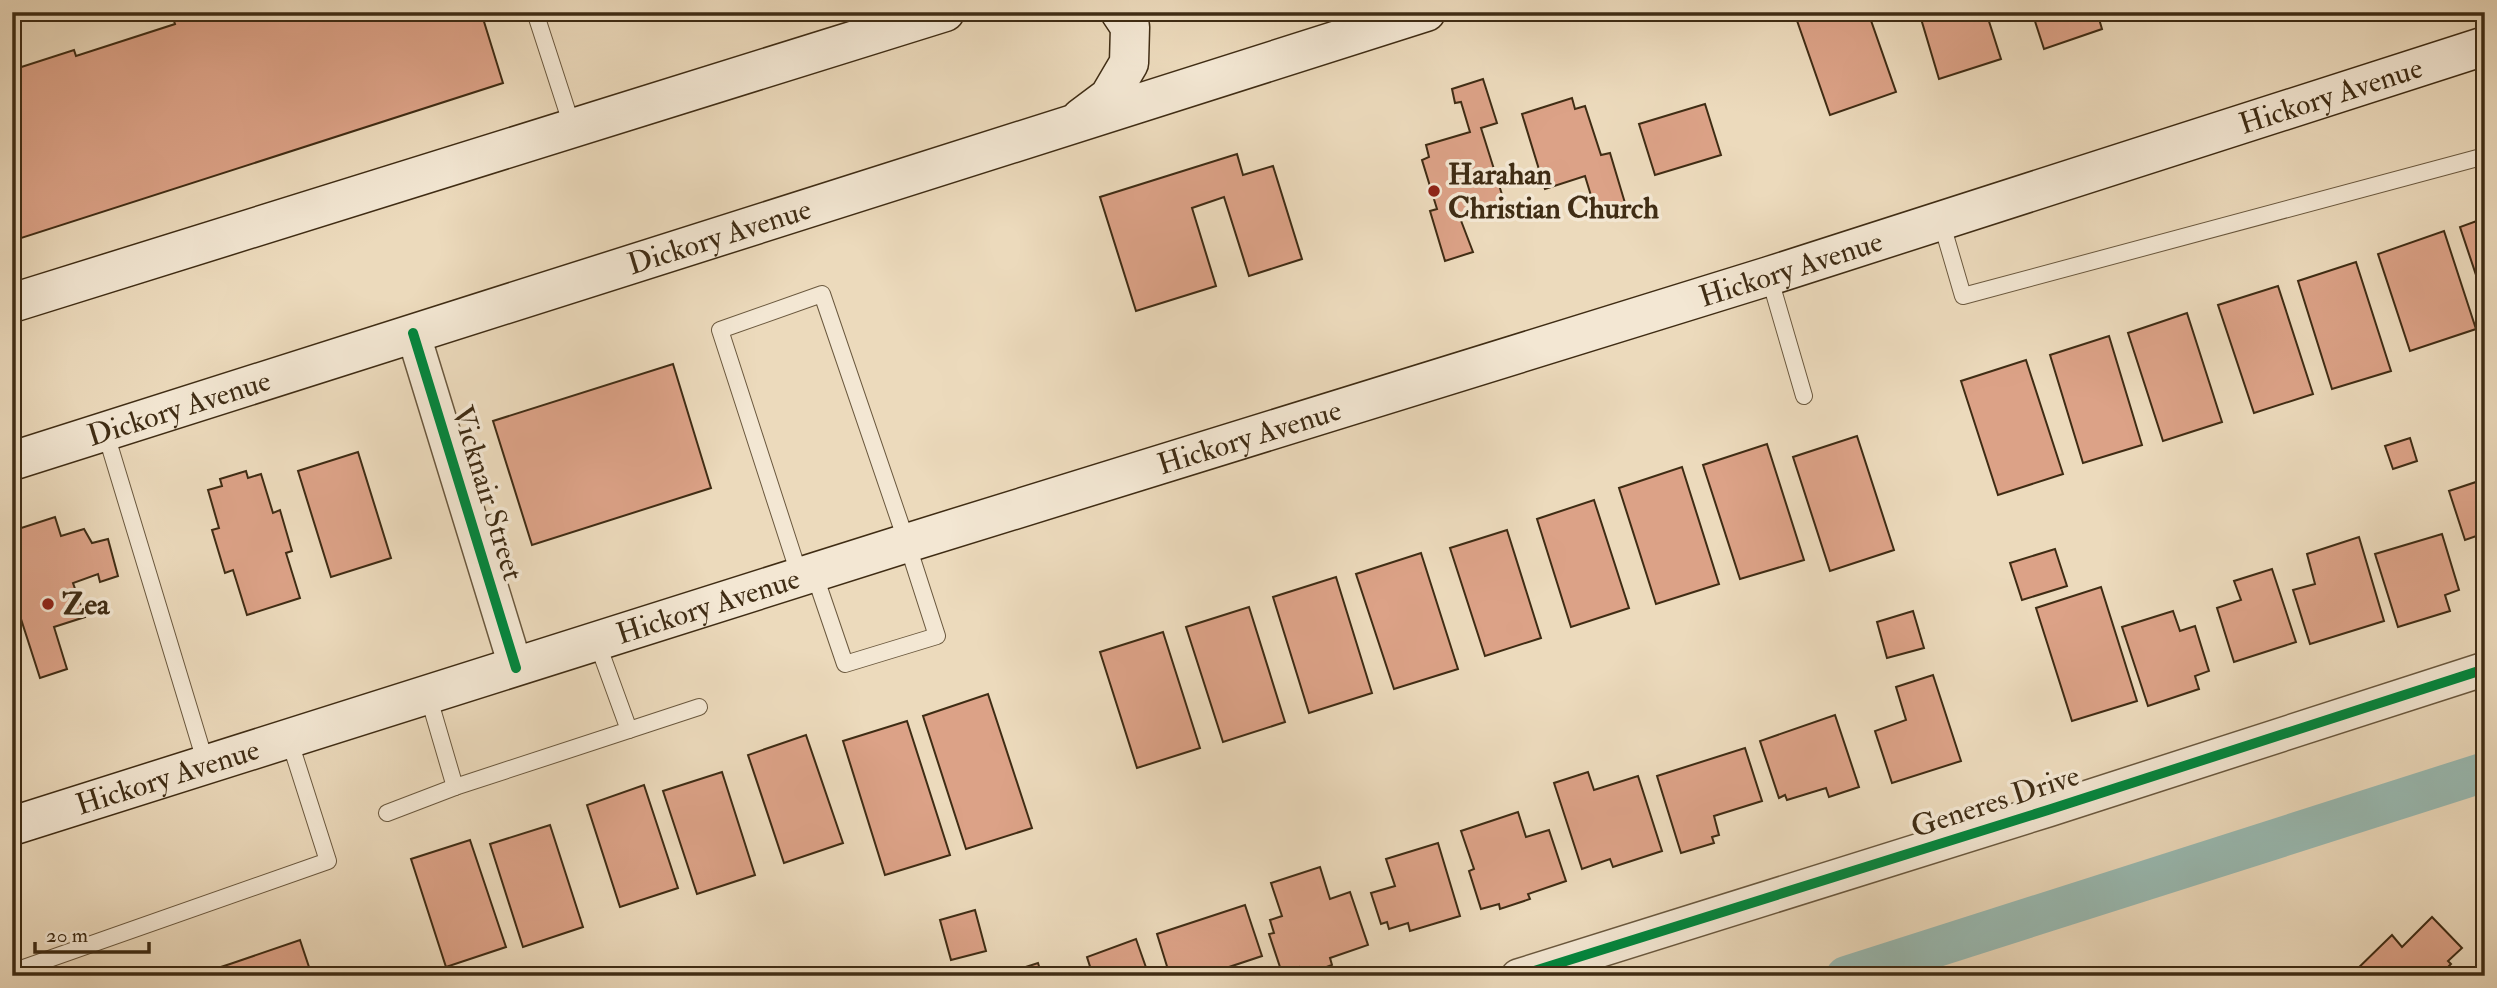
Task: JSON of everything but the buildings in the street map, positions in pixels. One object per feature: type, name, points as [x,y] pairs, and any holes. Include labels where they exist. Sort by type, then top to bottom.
[{"type":"main road","points":[[12,303],[945,12]]},
{"type":"main road","points":[[1074,123],[1109,97],[1129,63],[1130,27],[1120,12]]},
{"type":"main road","name":"Dickory Avenue","points":[[12,461],[1426,12]]},
{"type":"main road","name":"Hickory Avenue","points":[[16,821],[207,765],[907,543],[1769,276],[2485,46]]},
{"type":"street","name":"Vicknair Street","points":[[413,333],[516,668]]},
{"type":"street","name":"Generes Drive","points":[[1518,976],[2048,810],[2485,669]]},
{"type":"lane","points":[[535,12],[573,129]]},
{"type":"lane","points":[[1941,221],[1963,296],[2485,156]]},
{"type":"lane","points":[[1769,276],[1804,396]]},
{"type":"lane","points":[[822,294],[937,636],[845,664],[807,575],[720,330],[822,294]]},
{"type":"lane","points":[[105,431],[207,765]]},
{"type":"lane","points":[[597,642],[629,730]]},
{"type":"lane","points":[[428,695],[455,787]]},
{"type":"lane","points":[[387,813],[455,787],[699,707]]},
{"type":"lane","points":[[12,972],[328,861],[289,739]]},
{"type":"waterway","points":[[1846,976],[2485,772]]},
{"type":"cycle path","points":[[413,333],[516,668]]},
{"type":"cycle path","points":[[1518,976],[2048,810],[2485,669]]},
{"type":"place","name":"Harahan Christian Church","points":[[1434,191]]},
{"type":"place","name":"Zea","points":[[48,604]]}]
